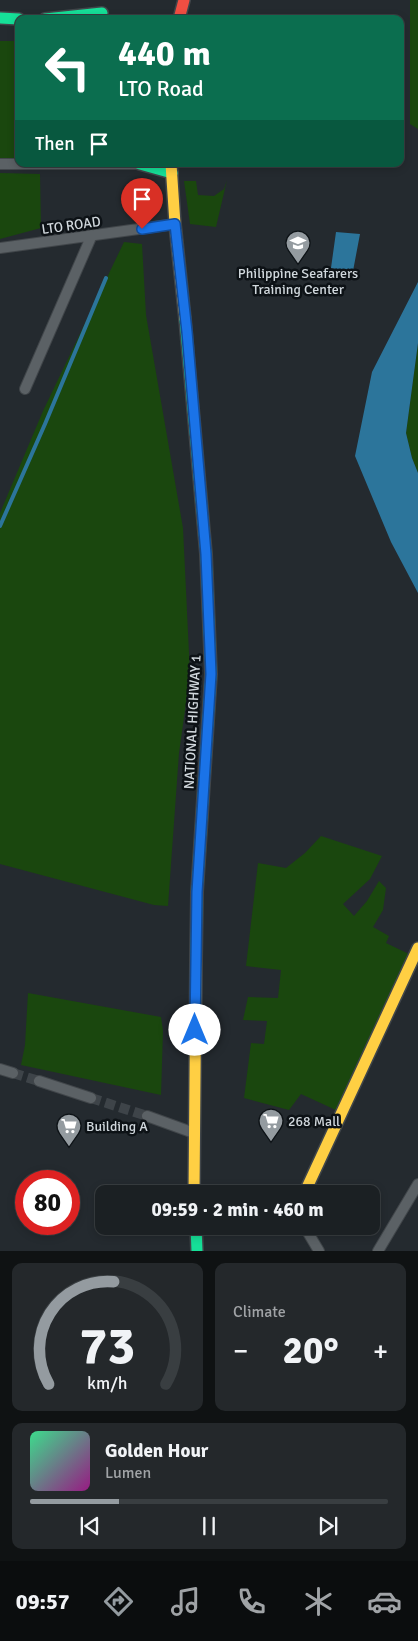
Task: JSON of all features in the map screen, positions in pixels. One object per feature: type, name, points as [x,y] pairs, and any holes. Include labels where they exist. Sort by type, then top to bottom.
[{"type":"main road","points":[[98,0],[102,15]]},
{"type":"main road","points":[[180,15],[184,0]]},
{"type":"main road","points":[[0,18],[15,19]]},
{"type":"main road","name":"NATIONAL HIGHWAY 1","points":[[172,168],[175,224],[187,332],[206,554],[211,674],[197,892],[194,1185]]},
{"type":"main road","points":[[308,1185],[418,948]]},
{"type":"main road","points":[[196,1235],[197,1251]]},
{"type":"street","points":[[0,164],[15,164]]},
{"type":"street","name":"LTO ROAD","points":[[0,248],[175,224]]},
{"type":"street","points":[[25,389],[92,236]]},
{"type":"street","points":[[0,1069],[13,1073]]},
{"type":"street","points":[[40,1082],[91,1098]]},
{"type":"street","points":[[147,1116],[194,1133]]},
{"type":"street","points":[[378,1251],[418,1184]]},
{"type":"street","points":[[309,1235],[319,1251]]},
{"type":"green space","points":[[410,0],[418,0],[418,129],[410,124]]},
{"type":"green space","points":[[0,41],[15,41],[15,162],[0,164]]},
{"type":"green space","points":[[0,173],[40,174],[41,228],[0,239]]},
{"type":"green space","points":[[227,180],[216,227],[190,224],[184,181],[196,181],[198,195],[214,196],[224,189]]},
{"type":"green space","points":[[124,242],[142,244],[146,315],[183,528],[190,674],[179,753],[168,906],[154,905],[0,864],[0,513],[43,411]]},
{"type":"green space","points":[[418,343],[418,473],[406,433]]},
{"type":"green space","points":[[321,836],[382,856],[370,879],[343,904],[354,916],[367,901],[379,881],[386,888],[383,910],[373,927],[389,936],[386,943],[411,955],[338,1111],[301,1094],[289,1110],[244,1098],[251,1043],[264,1044],[267,1021],[243,1020],[248,997],[278,998],[281,970],[246,966],[258,863],[286,868],[305,853]]},
{"type":"green space","points":[[28,993],[161,1017],[163,1031],[161,1095],[21,1065],[25,1045]]},
{"type":"water","points":[[336,232],[360,234],[353,271],[331,268]]},
{"type":"water","points":[[418,282],[418,343],[406,433],[418,473],[418,593],[391,542],[355,456],[372,372]]},
{"type":"waterway","points":[[0,526],[106,278]]},
{"type":"tunnel","points":[[13,1073],[39,1081]]},
{"type":"tunnel","points":[[91,1098],[147,1116]]},
{"type":"traffic: fast","points":[[83,15],[102,13]]},
{"type":"traffic: fast","points":[[0,18],[15,19]]},
{"type":"traffic: fast","points":[[151,167],[172,173]]},
{"type":"traffic: fast","points":[[185,319],[206,554],[211,674],[197,892],[196,962]]},
{"type":"traffic: fast","points":[[196,1235],[197,1251]]},
{"type":"traffic: slow","points":[[171,167],[185,319]]},
{"type":"traffic: slow","points":[[308,1185],[418,948]]},
{"type":"traffic: slow","points":[[194,1185],[196,962]]},
{"type":"traffic: jam","points":[[180,15],[184,0]]},
{"type":"place","name":"Philippine Seafarers Training Center","points":[[298,264]]},
{"type":"place","name":"268 Mall","points":[[271,1142]]},
{"type":"place","name":"Building A","points":[[69,1147]]},
{"type":"route","points":[[142,229],[175,224],[187,332],[206,554],[211,674],[197,892],[195,1030]]}]
